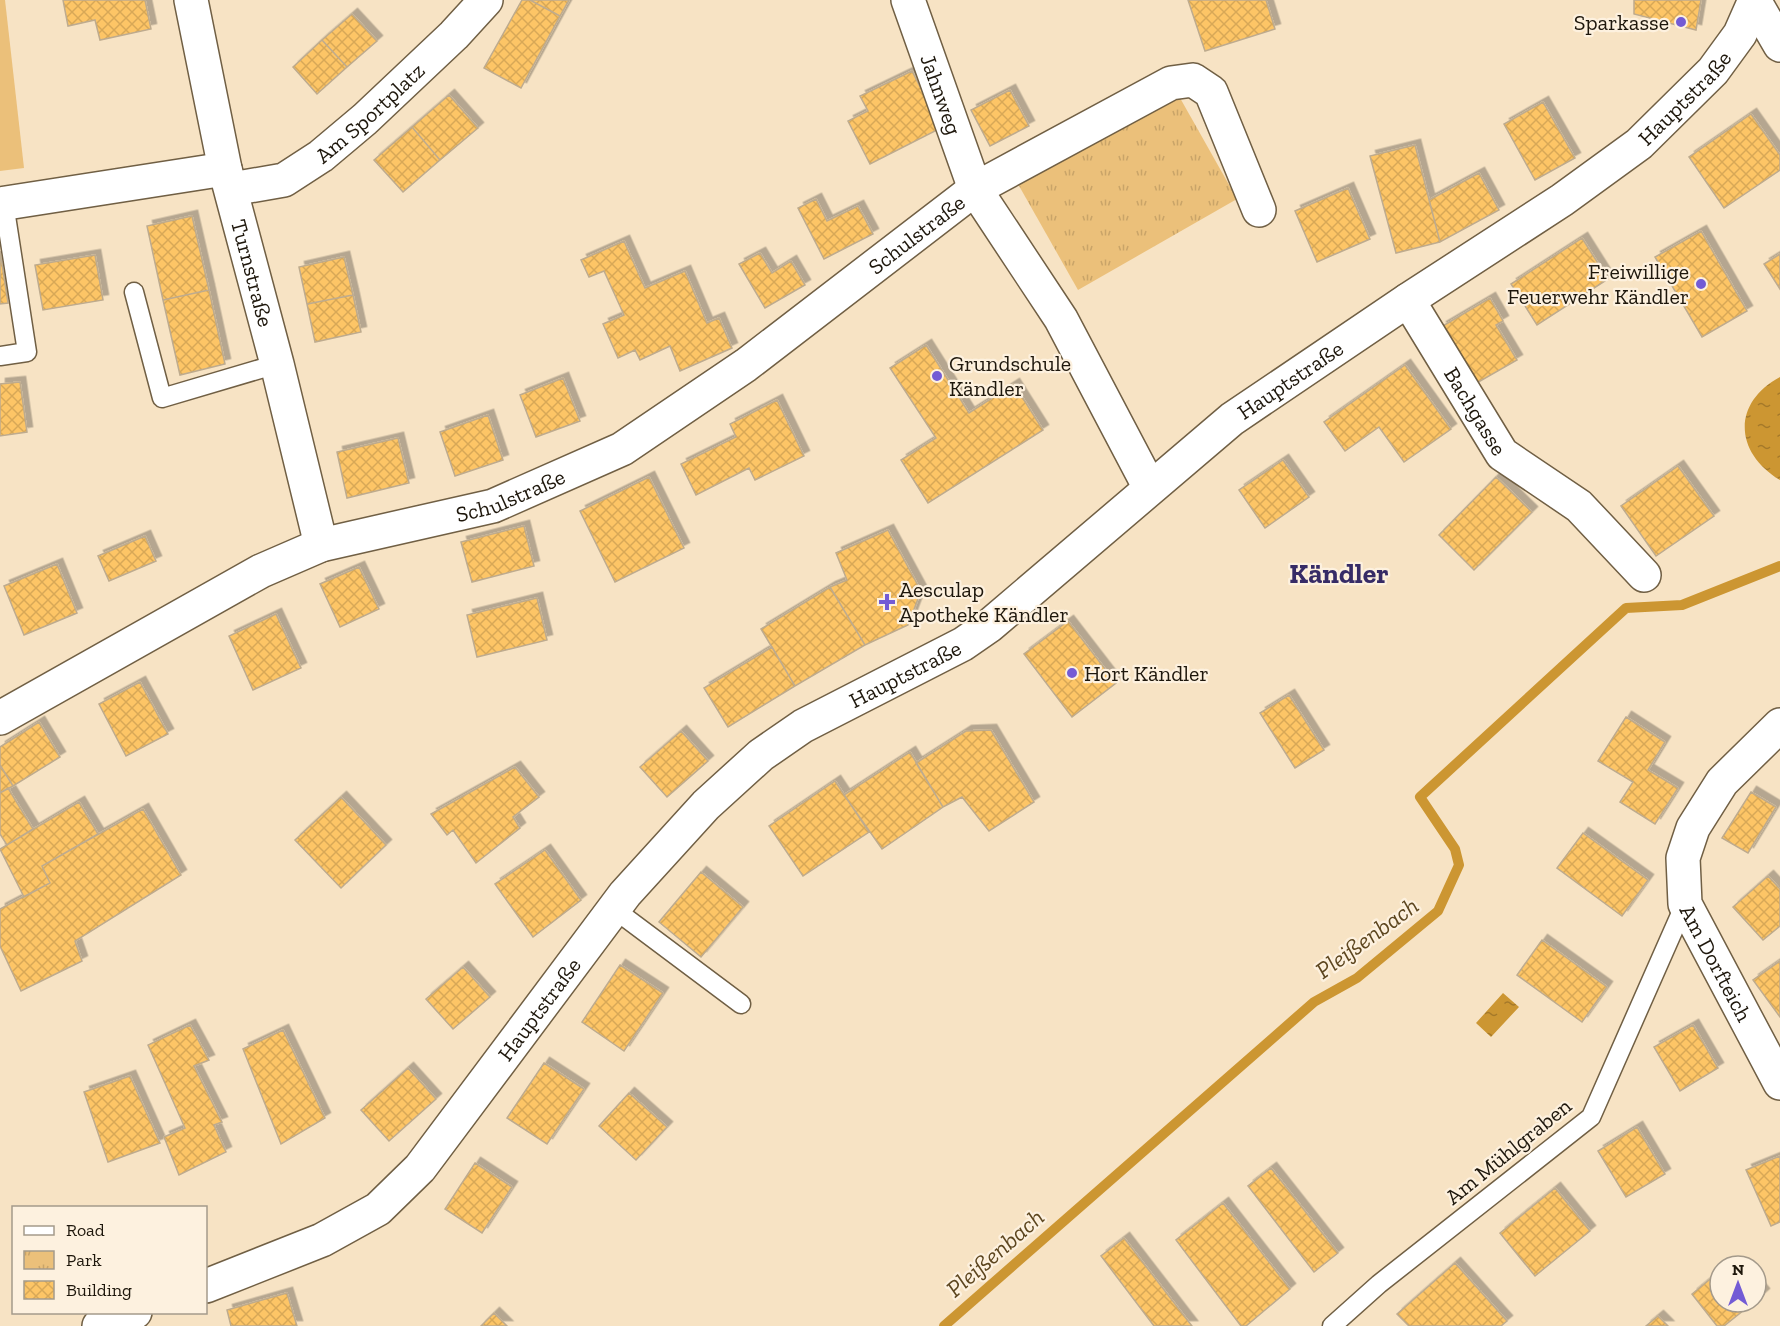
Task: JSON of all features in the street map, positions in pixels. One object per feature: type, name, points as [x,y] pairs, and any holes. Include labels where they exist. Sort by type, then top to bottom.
[{"type":"street","name":"Turnstraße","points":[[191,0],[229,179],[321,545]]},
{"type":"street","name":"Am Sportplatz","points":[[2,204],[229,179],[284,180],[321,156],[365,119],[454,35],[486,0]]},
{"type":"street","name":"Jahnweg","points":[[908,0],[975,189]]},
{"type":"street","points":[[1755,1],[1780,45]]},
{"type":"street","name":"Hauptstraße","points":[[207,1286],[322,1240],[378,1209],[420,1168],[614,909],[705,805],[761,754],[803,726],[963,644],[1008,612],[1232,419],[1408,300],[1562,200],[1639,144],[1713,71],[1740,34],[1755,1]]},
{"type":"street","name":"Schulstraße","points":[[0,718],[261,571],[321,545],[493,506],[622,449],[746,365],[975,189],[1171,83],[1193,80],[1211,92],[1259,210]]},
{"type":"street","name":"Schulstraße","points":[[975,189],[1061,319],[1150,488]]},
{"type":"street","name":"Bachgasse","points":[[1408,300],[1502,454],[1579,506],[1644,575]]},
{"type":"street","name":"Am Dorfteich","points":[[1780,725],[1722,782],[1693,828],[1683,858],[1685,904],[1780,1083]]},
{"type":"street","points":[[99,1326],[130,1314]]},
{"type":"lane","points":[[0,356],[27,352],[2,204]]},
{"type":"lane","points":[[134,292],[162,398],[277,364]]},
{"type":"lane","name":"Am Mühlgraben","points":[[1332,1326],[1379,1284],[1591,1117],[1685,904]]},
{"type":"lane","points":[[614,909],[741,1004]]},
{"type":"green space","points":[[0,0],[5,0],[24,168],[0,171]]},
{"type":"green space","points":[[1175,89],[1237,199],[1078,290],[1014,177]]},
{"type":"water","points":[[1780,377],[1780,480],[1765,469],[1754,456],[1747,442],[1745,428],[1747,414],[1753,400],[1764,388]]},
{"type":"water","points":[[1503,993],[1519,1007],[1491,1037],[1476,1023]]},
{"type":"building","points":[[63,0],[145,0],[151,29],[100,40],[95,20],[68,26]]},
{"type":"building","points":[[522,0],[530,0],[560,16],[521,88],[484,68]]},
{"type":"building","points":[[530,0],[569,0],[560,16]]},
{"type":"building","points":[[1188,0],[1266,0],[1275,29],[1205,51]]},
{"type":"building","name":"Sparkasse","points":[[1634,0],[1701,0],[1696,30],[1634,14]]},
{"type":"building","points":[[352,14],[377,41],[347,67],[322,40]]},
{"type":"building","points":[[322,40],[347,67],[317,94],[293,67]]},
{"type":"building","points":[[912,71],[941,128],[870,164],[848,121],[868,111],[860,96]]},
{"type":"building","points":[[1010,90],[1029,126],[990,146],[971,110]]},
{"type":"building","points":[[449,95],[478,128],[440,160],[412,127]]},
{"type":"building","points":[[1543,102],[1575,158],[1535,180],[1504,124]]},
{"type":"building","points":[[1751,114],[1780,155],[1780,170],[1724,208],[1689,157]]},
{"type":"building","points":[[412,127],[440,160],[403,192],[374,160]]},
{"type":"building","points":[[1415,145],[1440,242],[1396,253],[1370,156]]},
{"type":"building","points":[[1479,173],[1499,210],[1440,242],[1429,200]]},
{"type":"building","points":[[1348,188],[1370,239],[1317,262],[1295,211]]},
{"type":"building","points":[[816,199],[827,221],[858,206],[873,234],[824,259],[798,208]]},
{"type":"building","points":[[192,216],[209,290],[163,300],[147,226]]},
{"type":"building","name":"Freiwillige Feuerwehr Kändler","points":[[1701,231],[1747,311],[1702,337],[1655,257]]},
{"type":"building","points":[[1582,238],[1608,279],[1537,325],[1511,284]]},
{"type":"building","points":[[624,241],[645,288],[685,271],[707,323],[719,318],[732,348],[680,371],[670,346],[640,360],[635,350],[618,358],[603,324],[624,315],[604,271],[589,277],[581,260]]},
{"type":"building","points":[[0,251],[8,303],[0,304]]},
{"type":"building","points":[[760,253],[772,273],[791,261],[805,285],[765,308],[739,264]]},
{"type":"building","points":[[1780,254],[1780,289],[1764,264]]},
{"type":"building","points":[[95,255],[103,300],[43,310],[35,265]]},
{"type":"building","points":[[344,257],[353,295],[307,304],[299,267]]},
{"type":"building","points":[[209,290],[225,364],[180,375],[163,300]]},
{"type":"building","points":[[353,295],[361,332],[315,342],[307,304]]},
{"type":"building","points":[[1490,298],[1503,321],[1496,325],[1517,360],[1475,384],[1441,327]]},
{"type":"building","points":[[926,345],[969,413],[1014,384],[1043,430],[928,503],[901,460],[936,438],[890,368]]},
{"type":"building","points":[[1405,365],[1451,429],[1404,462],[1379,427],[1345,451],[1324,422]]},
{"type":"building","points":[[563,378],[580,421],[536,437],[520,395]]},
{"type":"building","points":[[20,382],[27,432],[0,436],[0,384]]},
{"type":"building","points":[[777,400],[804,456],[755,480],[749,468],[696,495],[681,464],[736,437],[730,424]]},
{"type":"building","points":[[488,415],[503,460],[455,476],[440,432]]},
{"type":"building","points":[[398,438],[409,483],[347,498],[337,452]]},
{"type":"building","points":[[1283,460],[1309,497],[1265,528],[1239,490]]},
{"type":"building","points":[[1678,466],[1714,516],[1656,556],[1621,506]]},
{"type":"building","points":[[649,477],[684,548],[615,582],[580,511]]},
{"type":"building","points":[[1496,477],[1532,512],[1474,570],[1439,535]]},
{"type":"building","points":[[524,526],[534,566],[472,582],[461,542]]},
{"type":"building","points":[[888,530],[921,591],[908,625],[865,645],[830,587],[847,580],[836,553]]},
{"type":"building","points":[[145,536],[156,561],[109,581],[98,556]]},
{"type":"building","points":[[57,564],[77,613],[24,635],[4,586]]},
{"type":"building","points":[[359,567],[379,609],[340,627],[320,584]]},
{"type":"building","points":[[830,587],[865,645],[795,686],[761,629]]},
{"type":"building","points":[[537,598],[547,640],[477,657],[467,615]]},
{"type":"building","points":[[276,614],[301,668],[253,690],[229,636]]},
{"type":"building","points":[[1068,621],[1116,683],[1072,717],[1024,654]]},
{"type":"building","points":[[772,647],[795,686],[728,727],[704,688]]},
{"type":"building","points":[[140,682],[168,734],[126,756],[99,704]]},
{"type":"building","points":[[1289,695],[1324,750],[1295,768],[1260,713]]},
{"type":"building","points":[[1626,717],[1665,742],[1648,770],[1678,788],[1655,824],[1620,802],[1633,782],[1598,761]]},
{"type":"building","points":[[39,722],[60,757],[13,786],[0,765],[0,747]]},
{"type":"building","points":[[991,730],[1034,802],[989,831],[962,797],[943,807],[916,763],[966,731]]},
{"type":"building","points":[[681,731],[708,761],[667,797],[640,767]]},
{"type":"building","points":[[910,752],[943,807],[882,849],[844,795]]},
{"type":"building","points":[[0,765],[13,786],[0,793]]},
{"type":"building","points":[[515,767],[539,797],[513,817],[520,828],[476,863],[453,830],[447,835],[431,814]]},
{"type":"building","points":[[835,781],[869,832],[803,876],[769,826]]},
{"type":"building","points":[[8,788],[33,829],[7,845],[0,834],[0,793]]},
{"type":"building","points":[[1751,792],[1776,807],[1748,853],[1722,838]]},
{"type":"building","points":[[341,797],[386,845],[341,888],[295,840]]},
{"type":"building","points":[[79,802],[98,834],[42,866],[50,883],[24,897],[0,849]]},
{"type":"building","points":[[143,809],[181,875],[75,941],[82,961],[21,991],[0,946],[0,909],[50,883],[42,866]]},
{"type":"building","points":[[1583,833],[1648,880],[1622,916],[1557,868]]},
{"type":"building","points":[[545,850],[581,900],[533,937],[495,884]]},
{"type":"building","points":[[701,872],[743,907],[701,957],[659,922]]},
{"type":"building","points":[[1768,876],[1780,889],[1780,926],[1763,940],[1733,907]]},
{"type":"building","points":[[1542,940],[1607,987],[1582,1022],[1517,975]]},
{"type":"building","points":[[1780,961],[1780,1017],[1753,980]]},
{"type":"building","points":[[620,965],[663,993],[624,1051],[582,1022]]},
{"type":"building","points":[[463,967],[490,997],[453,1029],[426,999]]},
{"type":"building","points":[[190,1025],[209,1060],[194,1066],[222,1122],[214,1125],[226,1152],[179,1175],[164,1137],[185,1128],[148,1045]]},
{"type":"building","points":[[1693,1025],[1718,1068],[1680,1091],[1654,1047]]},
{"type":"building","points":[[283,1030],[325,1118],[281,1144],[243,1049]]},
{"type":"building","points":[[544,1063],[584,1089],[547,1144],[507,1118]]},
{"type":"building","points":[[408,1068],[436,1099],[389,1141],[361,1110]]},
{"type":"building","points":[[130,1076],[160,1143],[108,1162],[84,1092]]},
{"type":"building","points":[[629,1093],[667,1127],[636,1160],[599,1126]]},
{"type":"building","points":[[1637,1127],[1665,1174],[1626,1197],[1598,1151]]},
{"type":"building","points":[[1780,1156],[1780,1222],[1771,1226],[1746,1170]]},
{"type":"building","points":[[475,1163],[512,1187],[482,1233],[445,1209]]},
{"type":"building","points":[[1271,1168],[1338,1253],[1314,1272],[1248,1186]]},
{"type":"building","points":[[1555,1188],[1590,1231],[1535,1276],[1500,1233]]},
{"type":"building","points":[[1223,1203],[1290,1289],[1246,1326],[1241,1326],[1176,1240]]},
{"type":"building","points":[[1124,1238],[1192,1326],[1154,1326],[1101,1256]]},
{"type":"building","points":[[1455,1263],[1507,1321],[1501,1326],[1409,1326],[1397,1314]]},
{"type":"building","points":[[1708,1281],[1708,1314],[1739,1314],[1724,1326],[1717,1326],[1692,1294]]},
{"type":"building","points":[[287,1293],[297,1326],[231,1326],[227,1310]]},
{"type":"building","points":[[494,1313],[507,1326],[481,1326]]},
{"type":"building","points":[[1658,1316],[1668,1326],[1646,1326]]},
{"type":"waterway","name":"Pleißenbach","points":[[944,1326],[1314,1002],[1357,978],[1438,911],[1459,865],[1455,849],[1420,797],[1626,608],[1682,605],[1780,566]]},
{"type":"place","name":"Sparkasse","points":[[1681,22]]},
{"type":"place","name":"Freiwillige Feuerwehr Kändler","points":[[1701,284]]},
{"type":"place","name":"Grundschule Kändler","points":[[937,376]]},
{"type":"place","name":"Aesculap Apotheke Kändler","points":[[887,602]]},
{"type":"place","name":"Hort Kändler","points":[[1072,673]]},
{"type":"district","name":"Kändler","points":[[1339,573]]}]
